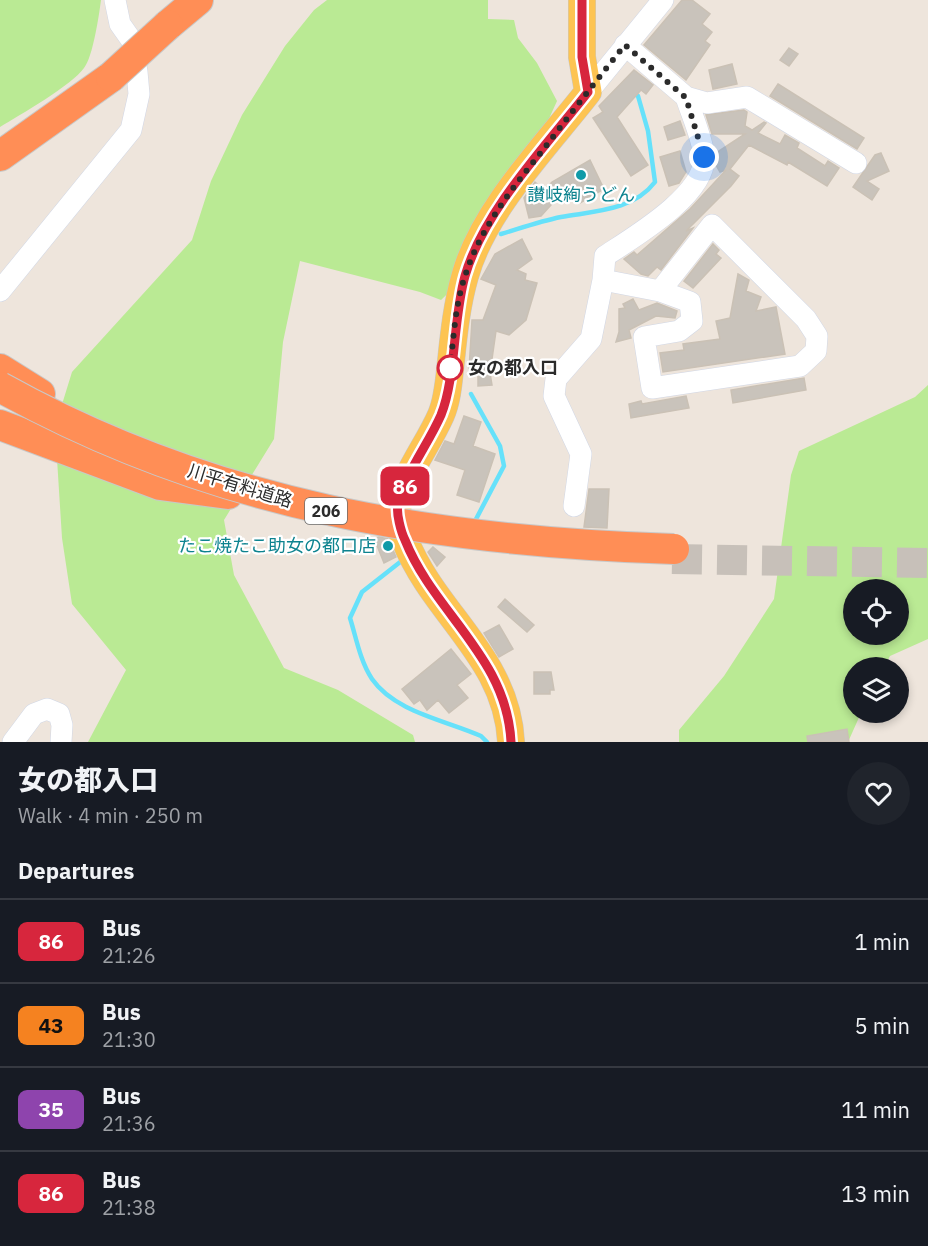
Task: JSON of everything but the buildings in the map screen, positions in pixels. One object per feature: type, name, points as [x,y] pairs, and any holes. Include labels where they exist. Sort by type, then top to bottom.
[{"type":"highway","points":[[0,178],[198,0]]},
{"type":"highway","points":[[0,156],[101,85]]},
{"type":"highway","name":"川平有料道路","points":[[0,369],[14,388],[110,442],[233,491]]},
{"type":"highway","name":"川平有料道路","points":[[1,416],[233,491],[349,516],[454,533],[673,554]]},
{"type":"main road","points":[[511,742],[505,699],[492,671],[421,570],[404,539],[397,507],[405,485],[442,413],[457,306],[466,273],[481,239],[497,210],[588,92],[582,57],[582,0]]},
{"type":"street","points":[[0,291],[131,130],[139,94],[137,72],[132,41],[120,24],[115,0]]},
{"type":"street","points":[[588,92],[663,0]]},
{"type":"street","points":[[625,45],[686,98],[707,103],[747,97],[856,163]]},
{"type":"street","points":[[574,506],[581,454],[554,396],[556,379],[591,339],[603,280],[605,255],[653,225],[700,178],[704,157],[686,98]]},
{"type":"street","points":[[603,280],[660,291],[690,302],[692,321],[679,331],[644,337],[652,388],[800,366],[816,351],[817,336],[806,319],[712,225],[660,291]]},
{"type":"street","points":[[13,742],[34,714],[47,709],[59,714],[62,726],[61,742]]},
{"type":"green space","points":[[0,0],[101,0],[93,46],[84,68],[57,91],[0,127]]},
{"type":"green space","points":[[327,0],[488,0],[488,19],[514,20],[518,38],[537,63],[557,101],[533,154],[466,276],[441,300],[420,292],[300,261],[283,342],[274,439],[224,520],[234,575],[284,668],[338,690],[413,735],[415,742],[88,742],[126,670],[72,604],[62,538],[55,427],[72,372],[192,240],[211,181],[242,115],[285,46],[314,10]]},
{"type":"green space","points":[[928,385],[928,639],[889,657],[843,657],[843,723],[857,723],[848,742],[679,742],[679,730],[724,676],[774,599],[791,475],[799,451],[915,397]]},
{"type":"waterway","points":[[501,234],[554,219],[612,208],[636,199],[646,192],[655,182],[648,131],[638,96],[633,93]]},
{"type":"waterway","points":[[471,394],[500,446],[504,466],[475,521]]},
{"type":"waterway","points":[[404,559],[362,592],[350,618],[364,665],[372,679],[394,700],[422,714],[481,736],[487,742]]},
{"type":"tunnel","points":[[672,559],[928,563]]},
{"type":"bus line","name":"86","points":[[511,742],[505,699],[492,671],[421,570],[404,539],[397,507],[405,485],[442,413],[449,378],[457,306],[466,273],[481,239],[497,210],[588,92],[582,57],[582,0]]},
{"type":"place","name":"讃岐絢うどん","points":[[581,175]]},
{"type":"place","name":"女の都入口","points":[[450,368]]},
{"type":"place","name":"たこ焼たこ助女の都口店","points":[[388,546]]},
{"type":"route","points":[[450,368],[457,306],[466,273],[481,239],[497,210],[625,45],[686,98],[704,157]]}]
